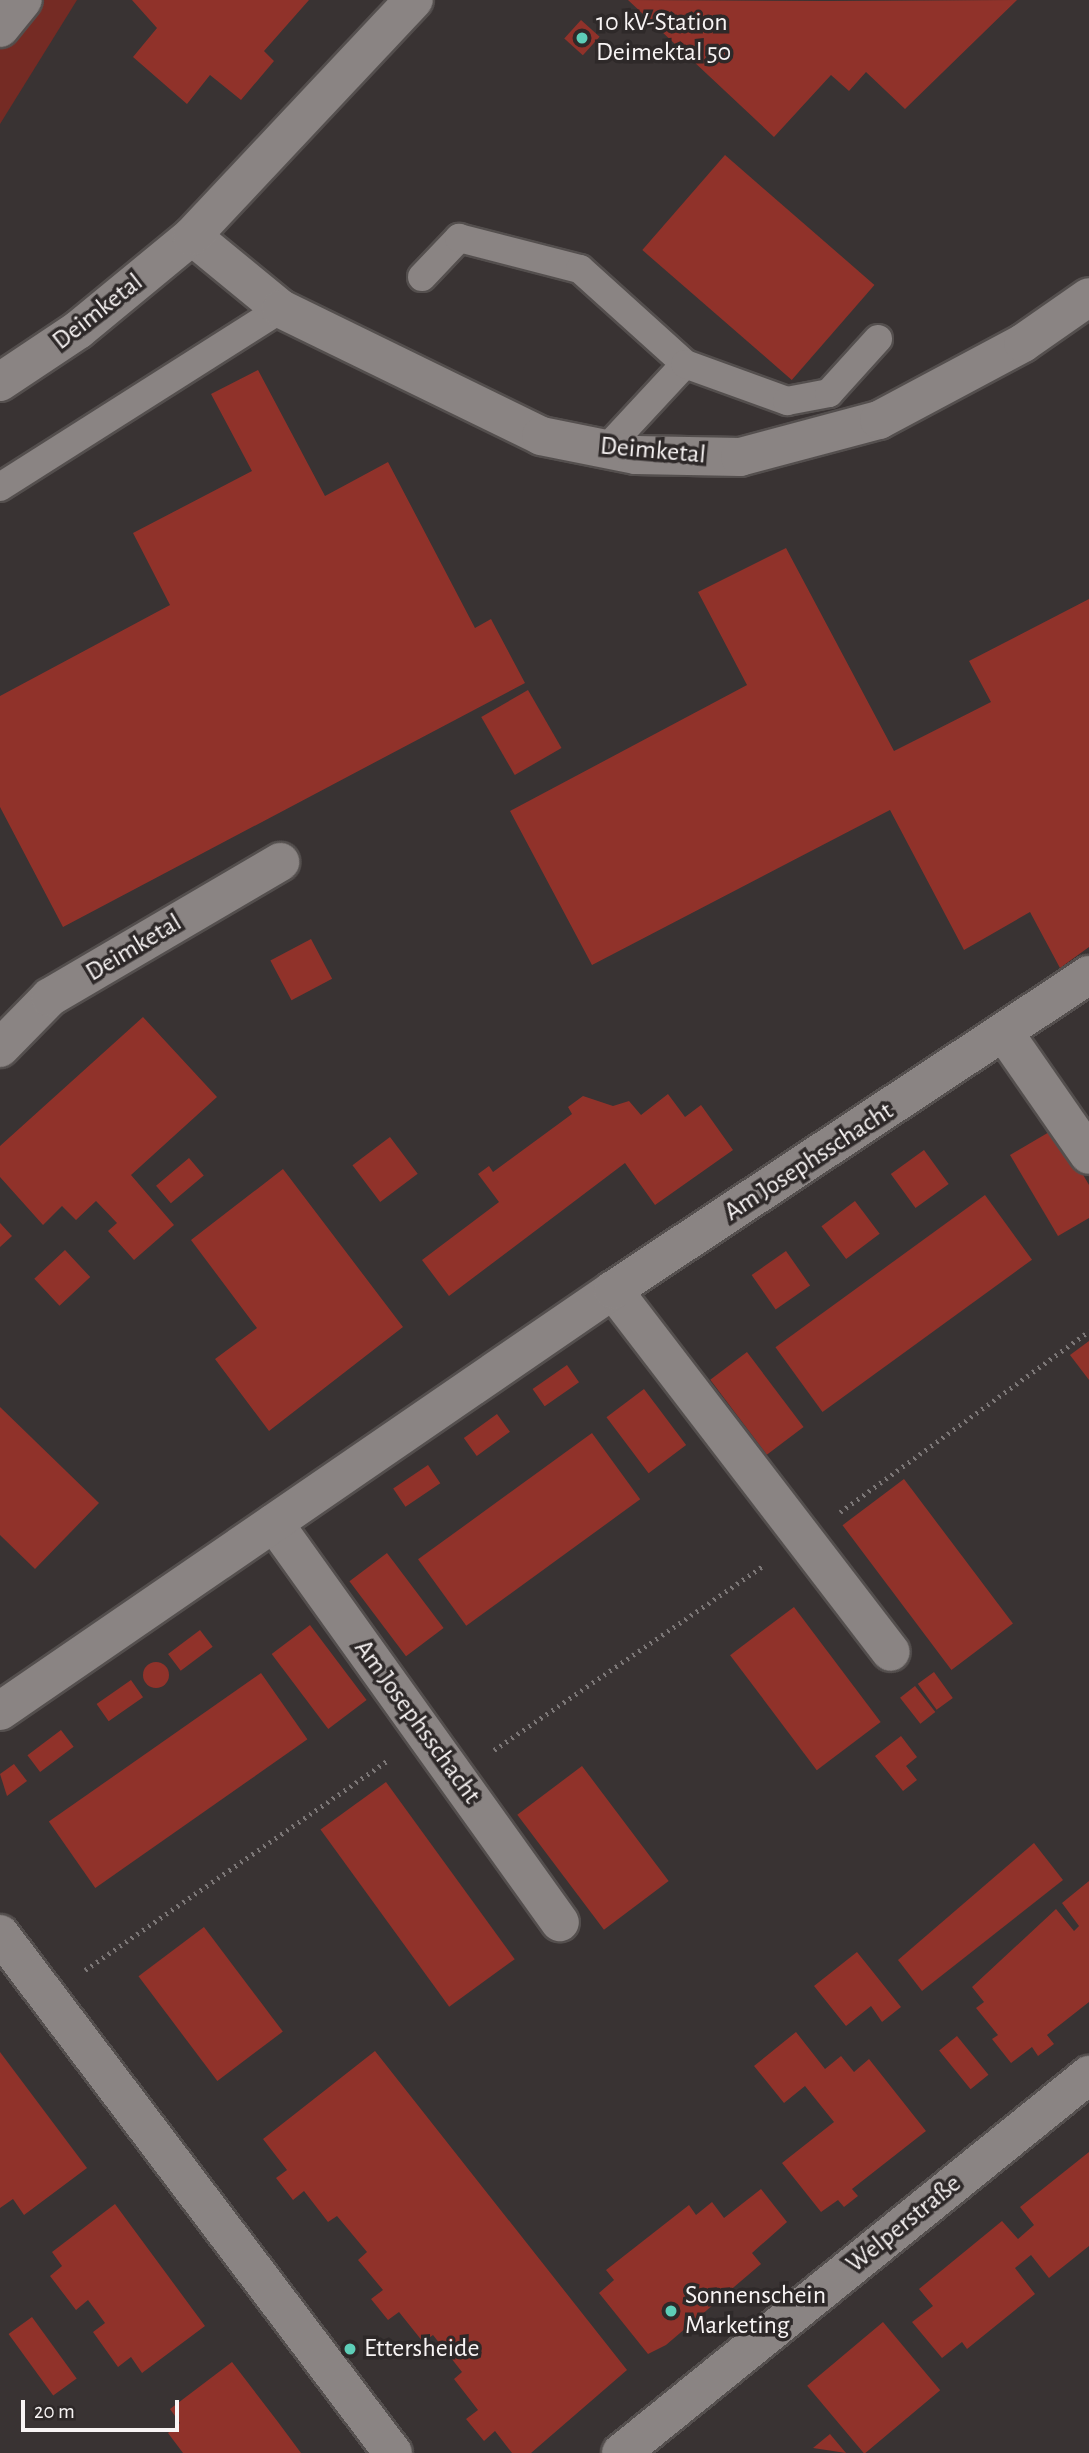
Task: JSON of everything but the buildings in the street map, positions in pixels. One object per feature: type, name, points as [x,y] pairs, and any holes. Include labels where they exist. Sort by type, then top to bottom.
[{"type":"street","points":[[0,28],[23,0]]},
{"type":"street","name":"Deimketal","points":[[0,382],[78,330],[192,236],[414,0]]},
{"type":"street","name":"Deimketal","points":[[192,236],[281,309],[541,436],[606,449],[740,457],[879,420],[1023,343],[1089,297]]},
{"type":"street","name":"Deimketal","points":[[0,1048],[50,997],[280,862]]},
{"type":"street","name":"Am Josephsschacht","points":[[0,1711],[613,1290],[1005,1034],[1089,975]]},
{"type":"street","points":[[1005,1034],[1089,1154]]},
{"type":"street","points":[[613,1290],[891,1652]]},
{"type":"street","name":"Am Josephsschacht","points":[[274,1523],[561,1922]]},
{"type":"street","points":[[0,1934],[393,2453]]},
{"type":"street","name":"Welperstraße","points":[[621,2453],[1089,2075]]},
{"type":"lane","points":[[422,277],[459,239],[580,269],[685,364],[786,401],[829,393],[878,339]]},
{"type":"lane","points":[[0,487],[281,309]]},
{"type":"lane","points":[[606,449],[685,364]]},
{"type":"path","points":[[46,1996],[426,1734]]},
{"type":"shaded area","points":[[0,0],[77,0],[0,124]]},
{"type":"place","name":"10 kV-Station Deimektal 50","points":[[582,38]]},
{"type":"place","name":"Sonnenschein Marketing","points":[[671,2311]]},
{"type":"place","name":"Ettersheide","points":[[350,2349]]}]
